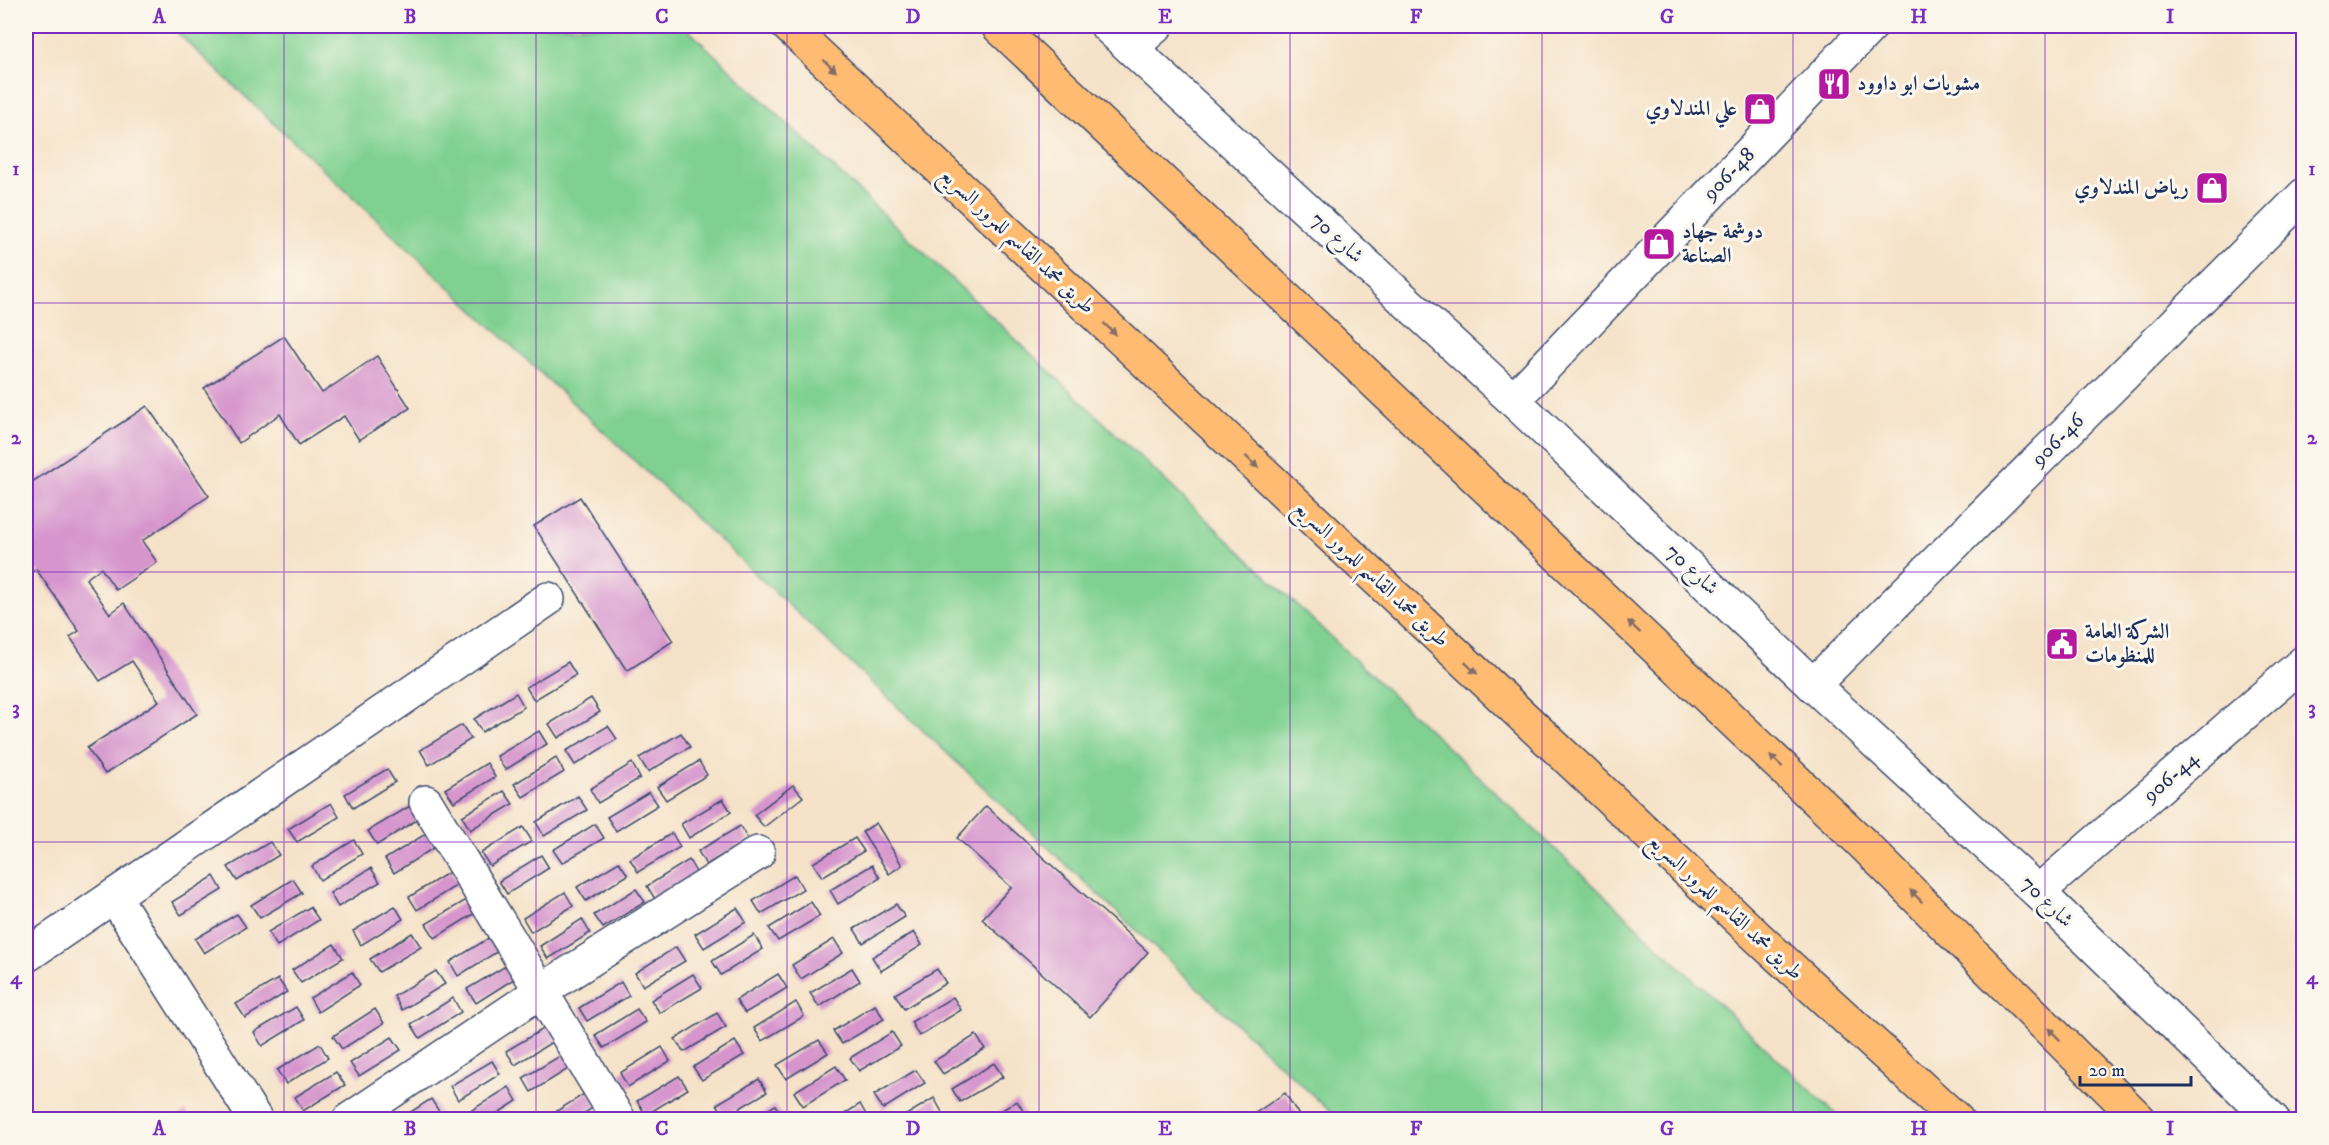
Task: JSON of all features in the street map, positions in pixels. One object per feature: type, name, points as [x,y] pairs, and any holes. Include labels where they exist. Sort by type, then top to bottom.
[{"type":"highway","name":"طريق محمد القاسم للمرور السريع","points":[[788,26],[1757,937],[1957,1119]]},
{"type":"highway","points":[[998,26],[1860,841],[2140,1119]]},
{"type":"street","name":"شارع 70","points":[[1107,26],[1513,400],[1813,685],[2038,892],[2272,1119]]},
{"type":"street","points":[[1131,48],[1156,26]]},
{"type":"street","name":"906-48","points":[[1513,400],[1871,26]]},
{"type":"street","name":"906-46","points":[[1813,685],[2304,195]]},
{"type":"street","points":[[26,956],[548,599]]},
{"type":"street","name":"906-44","points":[[2038,892],[2304,662]]},
{"type":"street","points":[[426,802],[619,1119]]},
{"type":"street","points":[[349,1119],[541,991],[758,853]]},
{"type":"street","points":[[114,896],[256,1119]]},
{"type":"green space","points":[[170,26],[684,26],[1841,1119],[1338,1119]]},
{"type":"building","points":[[284,336],[322,393],[377,356],[410,408],[359,440],[344,416],[299,445],[280,414],[239,443],[204,388]]},
{"type":"building","points":[[147,406],[209,496],[142,541],[157,562],[116,590],[101,568],[86,579],[110,614],[124,603],[197,714],[105,774],[87,748],[159,701],[132,661],[100,681],[70,637],[79,631],[36,569],[26,576],[26,486]]},
{"type":"building","points":[[580,497],[673,641],[627,671],[534,526]]},
{"type":"building","points":[[568,662],[576,675],[534,700],[526,687]]},
{"type":"building","points":[[516,693],[524,707],[482,732],[474,719]]},
{"type":"building","points":[[591,698],[600,712],[558,738],[549,724]]},
{"type":"building","points":[[462,725],[471,739],[429,765],[420,750]]},
{"type":"building","points":[[608,726],[617,739],[575,765],[566,751]]},
{"type":"building","points":[[539,731],[547,744],[505,770],[497,756]]},
{"type":"building","points":[[681,733],[690,747],[648,772],[639,758]]},
{"type":"building","points":[[556,758],[564,772],[523,797],[514,784]]},
{"type":"building","points":[[699,761],[707,775],[666,800],[657,787]]},
{"type":"building","points":[[487,763],[495,777],[454,802],[445,789]]},
{"type":"building","points":[[632,763],[640,778],[598,803],[590,789]]},
{"type":"building","points":[[387,769],[395,782],[353,808],[345,794]]},
{"type":"building","points":[[793,785],[803,797],[764,827],[754,815]]},
{"type":"building","points":[[504,791],[513,804],[470,830],[462,816]]},
{"type":"building","points":[[649,792],[658,805],[616,831],[607,817]]},
{"type":"building","points":[[578,796],[587,810],[544,836],[536,822]]},
{"type":"building","points":[[723,799],[731,812],[689,838],[681,824]]},
{"type":"building","points":[[331,803],[339,817],[297,842],[288,829]]},
{"type":"building","points":[[410,806],[418,819],[377,845],[368,831]]},
{"type":"building","points":[[986,806],[1148,952],[1090,1017],[982,919],[1011,887],[957,838]]},
{"type":"building","points":[[876,823],[902,865],[889,874],[862,832]]},
{"type":"building","points":[[595,824],[604,838],[562,863],[553,850]]},
{"type":"building","points":[[740,826],[748,840],[706,865],[698,851]]},
{"type":"building","points":[[523,827],[532,841],[490,866],[481,853]]},
{"type":"building","points":[[427,833],[435,847],[394,873],[385,859]]},
{"type":"building","points":[[672,833],[680,847],[638,872],[630,859]]},
{"type":"building","points":[[855,838],[864,851],[822,877],[813,863]]},
{"type":"building","points":[[354,840],[362,854],[320,880],[312,866]]},
{"type":"building","points":[[270,842],[279,855],[237,881],[228,867]]},
{"type":"building","points":[[541,855],[549,868],[507,894],[499,881]]},
{"type":"building","points":[[689,860],[697,874],[655,899],[647,886]]},
{"type":"building","points":[[619,862],[628,875],[586,901],[577,887]]},
{"type":"building","points":[[872,865],[880,878],[838,904],[830,890]]},
{"type":"building","points":[[371,868],[380,882],[338,907],[330,893]]},
{"type":"building","points":[[451,871],[459,884],[417,910],[409,897]]},
{"type":"building","points":[[795,875],[803,889],[761,914],[753,901]]},
{"type":"building","points":[[214,876],[222,890],[181,915],[172,902]]},
{"type":"building","points":[[293,879],[302,893],[260,918],[251,905]]},
{"type":"building","points":[[636,889],[645,902],[603,928],[594,915]]},
{"type":"building","points":[[565,892],[573,906],[531,932],[523,918]]},
{"type":"building","points":[[468,899],[477,912],[435,938],[426,924]]},
{"type":"building","points":[[811,902],[820,916],[778,941],[769,928]]},
{"type":"building","points":[[896,904],[905,917],[863,943],[854,929]]},
{"type":"building","points":[[395,906],[403,919],[361,945],[353,931]]},
{"type":"building","points":[[310,907],[319,920],[277,946],[268,932]]},
{"type":"building","points":[[737,908],[746,922],[704,948],[695,934]]},
{"type":"building","points":[[237,914],[246,927],[204,953],[195,939]]},
{"type":"building","points":[[582,919],[590,933],[548,959],[540,946]]},
{"type":"building","points":[[914,932],[922,945],[881,971],[872,957]]},
{"type":"building","points":[[412,933],[421,947],[379,972],[370,959]]},
{"type":"building","points":[[754,935],[763,949],[721,975],[712,961]]},
{"type":"building","points":[[492,936],[500,950],[458,976],[450,962]]},
{"type":"building","points":[[834,939],[843,953],[801,979],[792,965]]},
{"type":"building","points":[[334,944],[343,958],[301,983],[292,970]]},
{"type":"building","points":[[676,947],[685,961],[643,986],[635,973]]},
{"type":"building","points":[[509,964],[517,977],[476,1003],[467,989]]},
{"type":"building","points":[[852,968],[860,981],[819,1007],[810,993]]},
{"type":"building","points":[[937,969],[946,983],[904,1009],[895,994]]},
{"type":"building","points":[[436,971],[445,984],[402,1010],[394,996]]},
{"type":"building","points":[[352,972],[360,985],[318,1012],[310,998]]},
{"type":"building","points":[[693,974],[702,988],[660,1013],[651,1000]]},
{"type":"building","points":[[778,974],[787,988],[745,1013],[736,1000]]},
{"type":"building","points":[[278,979],[287,992],[245,1018],[236,1004]]},
{"type":"building","points":[[621,982],[629,996],[587,1021],[579,1008]]},
{"type":"building","points":[[953,997],[961,1010],[919,1036],[911,1022]]},
{"type":"building","points":[[453,998],[461,1012],[420,1038],[411,1024]]},
{"type":"building","points":[[796,1002],[804,1016],[762,1041],[754,1028]]},
{"type":"building","points":[[875,1005],[884,1019],[842,1044],[833,1031]]},
{"type":"building","points":[[296,1007],[304,1020],[262,1046],[254,1032]]},
{"type":"building","points":[[375,1009],[384,1023],[342,1049],[333,1036]]},
{"type":"building","points":[[637,1009],[646,1022],[604,1048],[595,1035]]},
{"type":"building","points":[[717,1013],[726,1027],[684,1052],[675,1039]]},
{"type":"building","points":[[548,1026],[557,1039],[515,1065],[506,1051]]},
{"type":"building","points":[[892,1032],[901,1046],[859,1071],[850,1058]]},
{"type":"building","points":[[976,1035],[985,1049],[943,1074],[934,1061]]},
{"type":"building","points":[[392,1037],[401,1050],[359,1076],[350,1063]]},
{"type":"building","points":[[819,1040],[828,1053],[786,1079],[777,1065]]},
{"type":"building","points":[[735,1041],[744,1055],[702,1080],[693,1067]]},
{"type":"building","points":[[320,1044],[328,1058],[286,1084],[277,1070]]},
{"type":"building","points":[[662,1047],[670,1061],[628,1087],[620,1073]]},
{"type":"building","points":[[565,1053],[573,1066],[531,1092],[523,1078]]},
{"type":"building","points":[[492,1061],[500,1074],[458,1100],[450,1086]]},
{"type":"building","points":[[994,1063],[1003,1077],[960,1102],[952,1089]]},
{"type":"building","points":[[836,1066],[845,1080],[803,1106],[794,1092]]},
{"type":"building","points":[[916,1070],[925,1083],[883,1109],[874,1095]]},
{"type":"building","points":[[336,1072],[345,1085],[303,1111],[295,1097]]},
{"type":"building","points":[[679,1076],[688,1089],[646,1115],[637,1101]]},
{"type":"building","points":[[759,1079],[767,1092],[725,1117],[717,1104]]},
{"type":"building","points":[[509,1087],[517,1101],[487,1120],[471,1120],[467,1113]]},
{"type":"building","points":[[589,1091],[597,1105],[574,1120],[549,1120],[547,1117]]},
{"type":"building","points":[[1285,1093],[1302,1120],[1245,1120]]},
{"type":"building","points":[[934,1098],[942,1112],[929,1120],[898,1120]]},
{"type":"building","points":[[431,1099],[440,1113],[428,1120],[398,1120]]},
{"type":"building","points":[[1017,1101],[1025,1114],[1016,1120],[986,1120]]},
{"type":"building","points":[[860,1104],[868,1118],[835,1120]]},
{"type":"building","points":[[775,1105],[785,1120],[752,1120]]},
{"type":"building","points":[[186,1111],[191,1120],[172,1120]]},
{"type":"building","points":[[703,1113],[707,1120],[692,1120]]},
{"type":"place","name":"مشويات ابو داوود","points":[[1834,84]]},
{"type":"place","name":"علي المندلاوي","points":[[1760,109]]},
{"type":"place","name":"رياض المندلاوي","points":[[2212,188]]},
{"type":"place","name":"دوشمة جهاد الصناعة","points":[[1659,244]]},
{"type":"place","name":"الشركة العامة للمنظومات","points":[[2062,644]]}]
